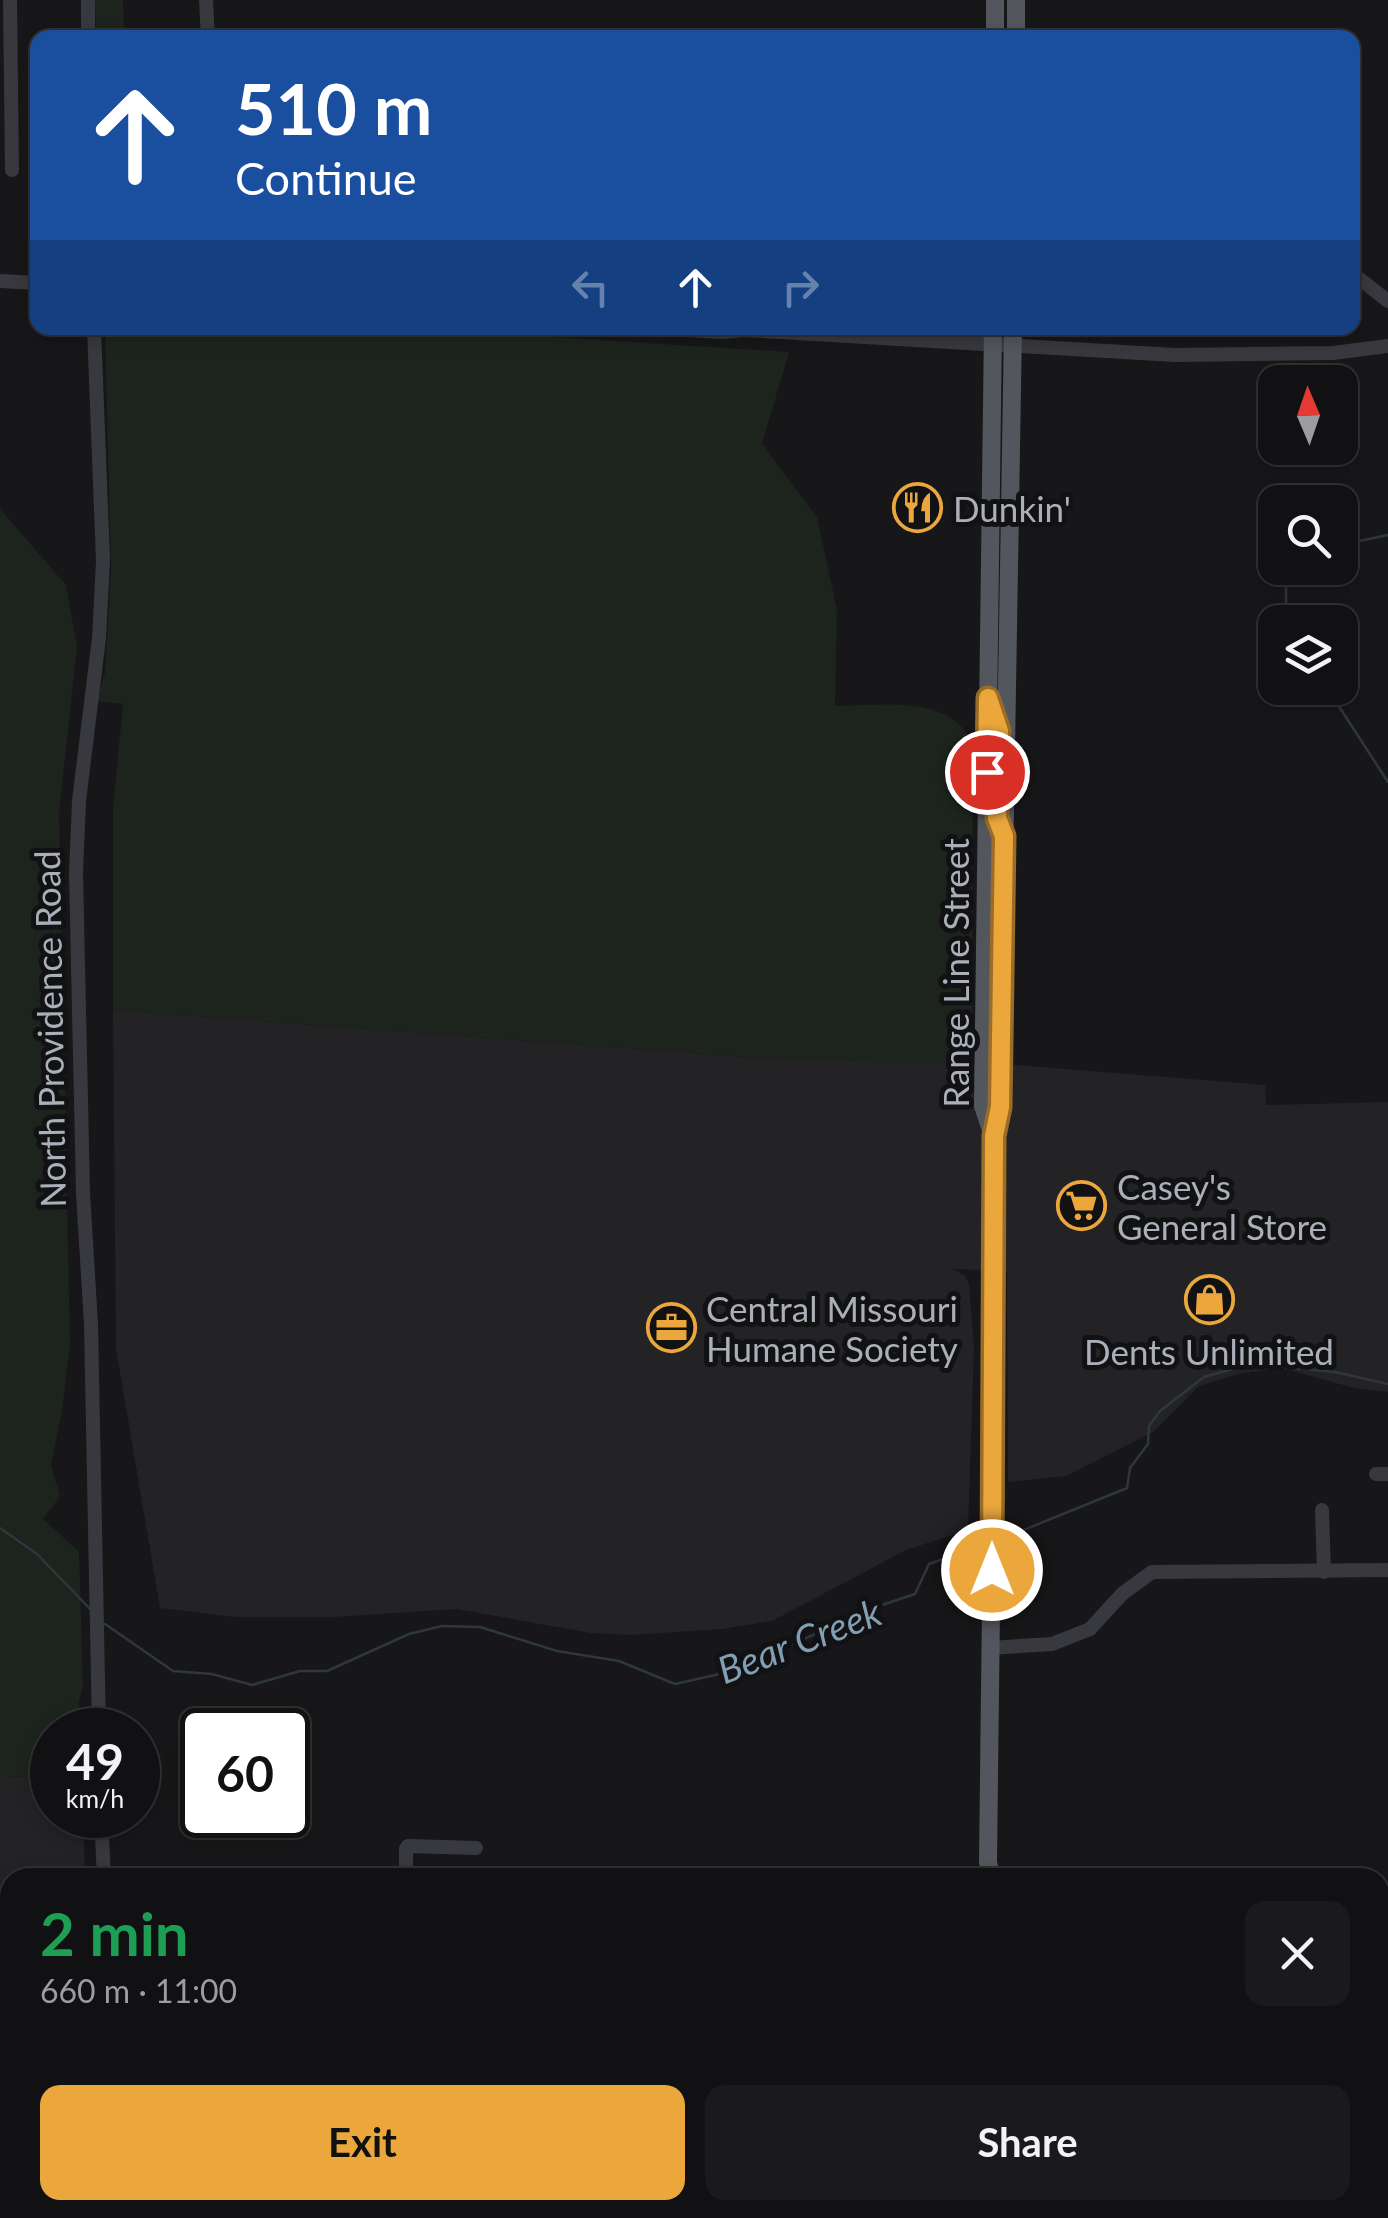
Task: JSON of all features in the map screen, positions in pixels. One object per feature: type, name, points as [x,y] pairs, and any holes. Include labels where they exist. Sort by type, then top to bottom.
[{"type":"main road","points":[[994,30],[995,0]]},
{"type":"main road","points":[[1016,0],[1016,30]]},
{"type":"main road","name":"Range Line Street","points":[[993,337],[983,1106],[994,1136]]},
{"type":"main road","name":"Range Line Street","points":[[989,1868],[994,1136],[1000,1107],[1013,337]]},
{"type":"main road","points":[[990,548],[1000,574],[1000,664],[1007,690]]},
{"type":"main road","points":[[988,698],[999,731],[997,818],[1004,836]]},
{"type":"street","points":[[10,0],[5,41],[12,170]]},
{"type":"street","points":[[88,0],[88,30]]},
{"type":"street","points":[[206,0],[208,30]]},
{"type":"street","points":[[1360,279],[1388,301]]},
{"type":"street","points":[[0,280],[30,282]]},
{"type":"street","name":"North Providence Road","points":[[94,335],[103,561],[99,638],[78,801],[76,873],[99,1708]]},
{"type":"street","points":[[930,335],[1013,337],[1185,355],[1333,353],[1388,346]]},
{"type":"street","points":[[1322,1510],[1324,1572]]},
{"type":"street","points":[[989,1648],[1052,1644],[1090,1630],[1122,1594],[1152,1572],[1388,1570]]},
{"type":"street","points":[[103,1838],[104,1868]]},
{"type":"street","points":[[406,1868],[408,1846],[476,1848]]},
{"type":"shaded area","points":[[95,0],[123,0],[124,30],[96,30]]},
{"type":"shaded area","points":[[105,335],[523,335],[789,352],[762,444],[817,517],[837,610],[835,706],[893,705],[932,710],[963,728],[973,745],[972,1064],[761,1058],[113,1010],[113,809],[123,704],[96,701],[105,673],[111,570]]},
{"type":"shaded area","points":[[0,509],[66,585],[77,647],[59,813],[70,1343],[51,1465],[60,1496],[43,1519],[79,1552],[83,1685],[79,1708],[30,1708],[30,1776],[0,1777]]},
{"type":"shaded area","points":[[113,1010],[761,1058],[1015,1065],[1265,1085],[1266,1105],[1388,1102],[1388,1392],[1354,1388],[1282,1368],[1242,1373],[1199,1386],[1153,1432],[1066,1476],[1008,1482],[1007,1271],[952,1269],[964,1275],[969,1284],[974,1346],[968,1530],[906,1550],[772,1621],[722,1629],[630,1635],[591,1633],[457,1609],[333,1617],[235,1617],[160,1608],[116,1348]]},
{"type":"shaded area","points":[[30,1776],[30,1838],[84,1838],[85,1868],[0,1868],[0,1777]]},
{"type":"waterway","name":"Bear Creek","points":[[1358,541],[1388,535]]},
{"type":"waterway","name":"Bear Creek","points":[[1286,585],[1286,605]]},
{"type":"waterway","name":"Bear Creek","points":[[1338,705],[1388,782]]},
{"type":"waterway","name":"Bear Creek","points":[[999,1540],[1127,1488],[1130,1468],[1148,1444],[1149,1426],[1160,1411],[1204,1377],[1250,1364],[1335,1372],[1388,1384]]},
{"type":"waterway","name":"Bear Creek","points":[[0,1528],[37,1554],[92,1611]]},
{"type":"waterway","name":"Bear Creek","points":[[105,1624],[173,1671],[212,1674],[252,1685],[300,1671],[327,1671],[409,1634],[442,1626],[480,1627],[557,1651],[619,1661],[675,1684],[733,1671],[873,1608],[915,1594],[929,1564],[982,1546]]},
{"type":"place","name":"Dunkin'","points":[[918,508]]},
{"type":"place","name":"Casey's General Store","points":[[1082,1206]]},
{"type":"place","name":"Dents Unlimited","points":[[1209,1299]]},
{"type":"place","name":"Central Missouri Humane Society","points":[[671,1328]]},
{"type":"route","points":[[987,772],[988,698],[999,731],[997,818],[1004,836],[1000,1107],[994,1136],[992,1570]]}]
